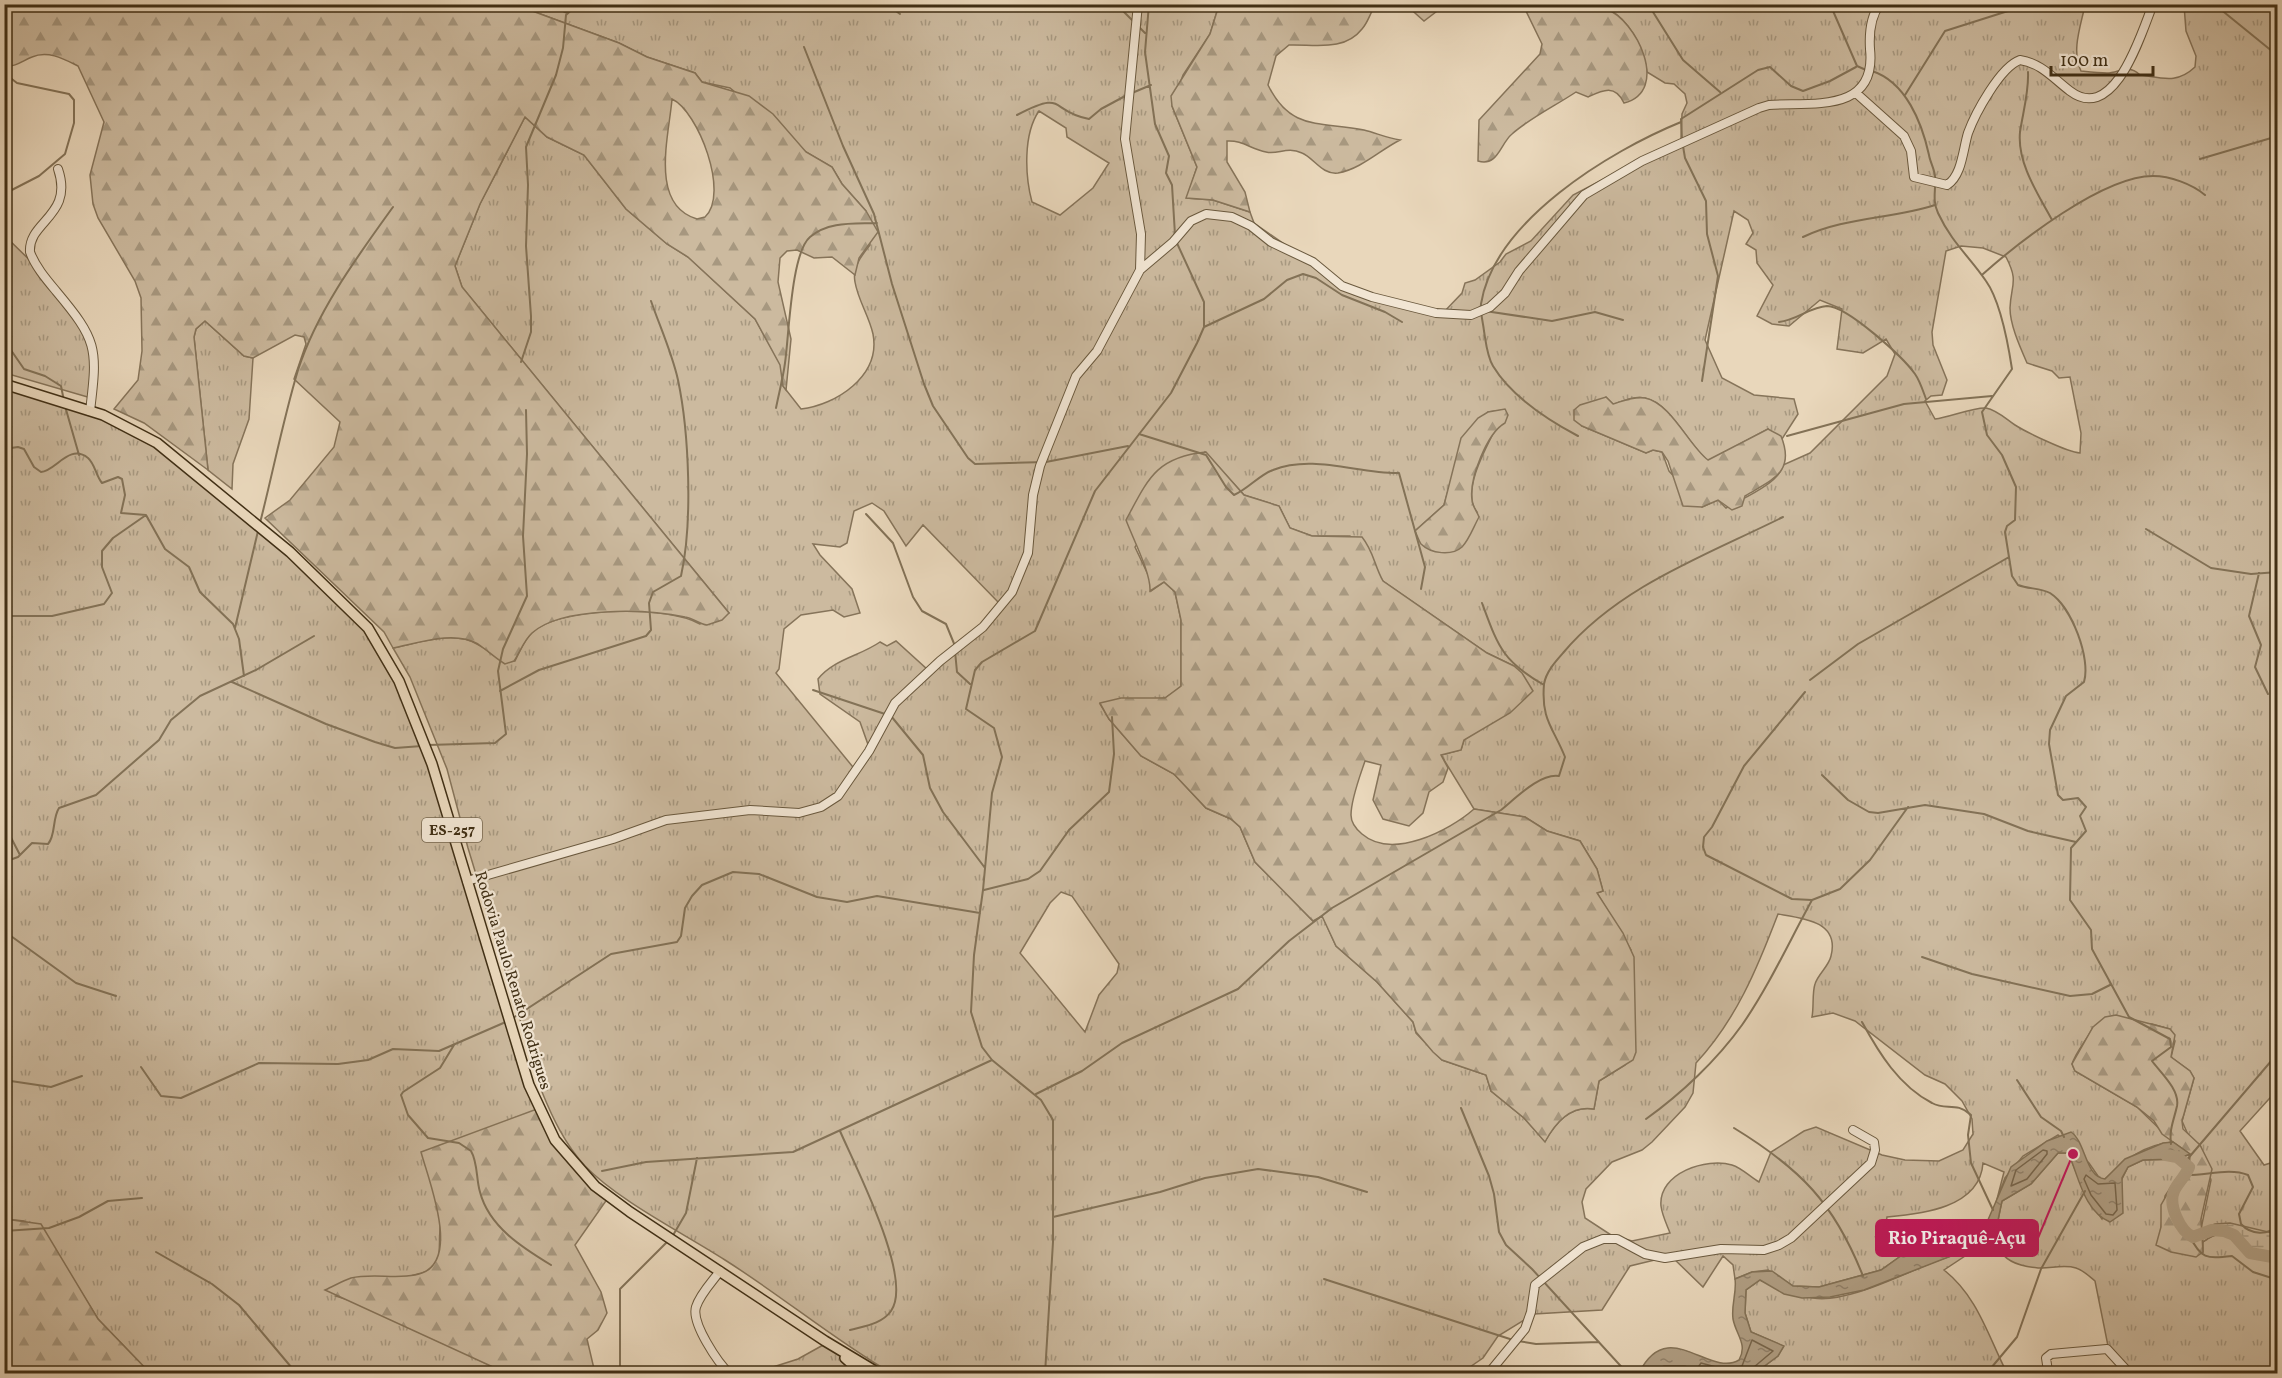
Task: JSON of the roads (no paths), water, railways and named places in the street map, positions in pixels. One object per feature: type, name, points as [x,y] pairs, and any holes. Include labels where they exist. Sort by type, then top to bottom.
[{"type":"main road","name":"Rodovia Paulo Renato Rodrigues","points":[[4,384],[90,411],[139,432],[181,460],[290,552],[368,628],[391,664],[417,724],[529,1085],[555,1140],[595,1185],[720,1272],[880,1374]]},
{"type":"main road","name":"Rodovia Paulo Renato Rodrigues","points":[[825,1341],[863,1374]]},
{"type":"street","points":[[1138,4],[1125,139],[1141,234],[1140,270]]},
{"type":"street","points":[[467,881],[613,839],[666,820],[700,818],[750,810],[799,813],[821,807],[838,796],[869,751],[895,703],[940,661],[983,627],[1012,592],[1028,553],[1036,481],[1057,418],[1076,376],[1096,351],[1140,270],[1199,216],[1206,214],[1232,217],[1251,226],[1271,242],[1313,262],[1342,286],[1384,301],[1436,313],[1471,315],[1490,307],[1505,292],[1575,202],[1594,188],[1649,158],[1758,108],[1769,105],[1838,102],[1856,93],[1869,70],[1870,28],[1873,15],[1880,4]]},
{"type":"street","points":[[1856,93],[1904,136],[1911,151],[1914,177],[1947,185],[1954,178],[1969,131],[1981,106],[2009,66],[2020,60],[2031,63],[2051,75],[2073,94],[2084,98],[2100,96],[2113,86],[2130,60],[2153,4]]},
{"type":"street","points":[[58,169],[62,191],[61,201],[29,245],[30,252],[48,281],[86,329],[91,340],[94,368],[90,411]]},
{"type":"street","points":[[1488,1374],[1525,1329],[1531,1312],[1535,1285],[1588,1244],[1603,1239],[1617,1239],[1646,1254],[1665,1258],[1721,1249],[1764,1250],[1791,1238],[1871,1163],[1875,1150],[1874,1142],[1853,1130]]},
{"type":"street","points":[[720,1272],[697,1305],[695,1316],[708,1344],[730,1374]]},
{"type":"street","points":[[2048,1371],[2046,1358],[2051,1354],[2107,1349],[2130,1374]]},
{"type":"water","points":[[2071,1132],[2080,1143],[2093,1172],[2105,1179],[2125,1159],[2163,1143],[2173,1142],[2190,1154],[2178,1159],[2143,1160],[2128,1167],[2122,1178],[2123,1213],[2110,1222],[2094,1211],[2089,1203],[2067,1153],[2058,1153],[2031,1184],[2002,1201],[1998,1220],[1998,1251],[1951,1256],[1864,1290],[1830,1297],[1802,1298],[1784,1294],[1760,1280],[1746,1290],[1745,1313],[1751,1332],[1784,1346],[1778,1356],[1755,1373],[1700,1373],[1685,1366],[1664,1366],[1651,1373],[1639,1373],[1650,1357],[1663,1349],[1675,1348],[1727,1363],[1739,1360],[1742,1344],[1733,1319],[1735,1279],[1752,1272],[1772,1271],[1793,1286],[1819,1287],[1881,1270],[1905,1253],[1932,1250],[1984,1229],[2011,1167],[2047,1141]]},
{"type":"waterway","points":[[549,4],[567,13]]},
{"type":"waterway","points":[[521,362],[531,332],[526,246],[528,185],[526,147],[556,75],[563,48],[566,15],[578,4]]},
{"type":"waterway","points":[[793,4],[795,10]]},
{"type":"waterway","points":[[886,4],[900,14]]},
{"type":"waterway","points":[[1116,4],[1133,21]]},
{"type":"waterway","points":[[1149,4],[1145,52],[1155,124],[1169,156],[1166,173],[1172,185],[1175,235]]},
{"type":"waterway","points":[[1648,4],[1683,60],[1720,92]]},
{"type":"waterway","points":[[1830,4],[1857,66],[1866,70]]},
{"type":"waterway","points":[[1905,95],[1945,31],[2030,4]]},
{"type":"waterway","points":[[2214,4],[2278,56]]},
{"type":"waterway","points":[[1137,25],[1145,33]]},
{"type":"waterway","points":[[804,47],[843,146],[874,214],[892,284],[924,384],[933,406],[968,458],[975,464],[1046,462],[1128,446]]},
{"type":"waterway","points":[[1682,140],[1681,119],[1758,70],[1770,67],[1791,86],[1803,91],[1830,81],[1856,67]]},
{"type":"waterway","points":[[1872,71],[1884,76],[1894,84],[1911,105],[1922,130],[1934,172],[1938,213],[1949,233],[1980,272],[1991,290],[2003,323],[2012,369],[1982,412],[1987,435],[2002,455],[2016,487],[2015,520],[2007,526],[2005,532],[2012,576],[2018,585],[2046,591],[2058,600],[2066,610],[2078,634],[2085,660],[2084,682],[2066,696],[2050,730],[2049,744],[2058,795],[2063,800],[2078,798],[2086,807],[2080,816],[2086,831],[2071,848],[2070,900],[2091,930],[2092,949],[2129,1017],[2170,1039],[2171,1047],[2152,1061],[2176,1094],[2177,1106],[2171,1129],[2171,1144]]},
{"type":"waterway","points":[[2028,72],[2020,144],[2025,167],[2052,220]]},
{"type":"waterway","points":[[4,73],[17,83],[69,94],[74,100],[74,123],[65,154],[39,176],[4,194]]},
{"type":"waterway","points":[[1132,93],[1151,85]]},
{"type":"waterway","points":[[1017,115],[1033,107],[1051,103],[1089,119],[1101,109],[1127,95]]},
{"type":"waterway","points":[[1578,436],[1543,415],[1520,397],[1493,366],[1487,349],[1481,307],[1490,274],[1508,245],[1531,218],[1559,193],[1590,170],[1622,151],[1681,122]]},
{"type":"waterway","points":[[2200,159],[2278,136]]},
{"type":"waterway","points":[[1683,146],[1685,158],[1706,201],[1707,234],[1718,276],[1702,381]]},
{"type":"waterway","points":[[1983,274],[2039,229],[2110,187],[2133,179],[2160,176],[2187,184],[2205,195]]},
{"type":"waterway","points":[[1803,237],[1819,230],[1851,222],[1935,205]]},
{"type":"waterway","points":[[260,523],[288,408],[306,348],[339,285],[393,207]]},
{"type":"waterway","points":[[776,408],[785,363],[795,277],[804,246],[810,237],[825,228],[842,224],[877,223]]},
{"type":"waterway","points":[[1045,1374],[1053,1242],[1053,1120],[1041,1100],[992,1060],[982,1047],[971,1012],[974,955],[992,793],[1002,757],[994,728],[966,709],[975,670],[982,662],[1035,631],[1095,491],[1171,393],[1197,343],[1204,327],[1204,302],[1176,241]]},
{"type":"waterway","points":[[1204,327],[1264,299],[1287,280],[1303,274],[1316,278],[1342,295],[1385,312],[1402,322]]},
{"type":"waterway","points":[[500,691],[539,670],[646,636],[651,630],[649,603],[653,592],[681,576],[685,554],[688,504],[685,425],[678,380],[651,301]]},
{"type":"waterway","points":[[1779,322],[1827,306],[1848,314],[1909,366],[1917,377],[1926,399]]},
{"type":"waterway","points":[[1485,311],[1552,321],[1595,312],[1623,320]]},
{"type":"waterway","points":[[4,340],[24,369],[45,376],[61,386],[64,401]]},
{"type":"waterway","points":[[1787,436],[1904,404],[1992,396]]},
{"type":"waterway","points":[[65,406],[79,455]]},
{"type":"waterway","points":[[428,745],[495,743],[506,734],[498,671],[503,649],[527,596],[523,536],[527,454],[526,410]]},
{"type":"waterway","points":[[1139,434],[1206,455],[1226,487],[1234,495],[1268,472],[1288,466],[1320,464],[1399,473],[1425,567],[1421,589]]},
{"type":"waterway","points":[[4,449],[18,447],[24,449],[34,467],[41,472],[69,456],[81,454],[88,458],[102,483],[118,477],[122,479],[125,495],[121,513],[146,515],[165,549],[189,567],[200,592],[233,624],[239,639],[244,676]]},
{"type":"waterway","points":[[866,514],[893,543],[913,597],[922,611],[946,624],[955,646]]},
{"type":"waterway","points":[[4,616],[52,616],[104,604],[112,593],[102,567],[102,551],[113,538],[146,515]]},
{"type":"waterway","points":[[1036,1094],[1082,1071],[1122,1043],[1238,989],[1289,941],[1332,908],[1501,810],[1536,782],[1544,778],[1559,776],[1565,757],[1546,715],[1544,684],[1551,667],[1560,656],[1585,629],[1637,591],[1695,559],[1783,517]]},
{"type":"waterway","points":[[2146,529],[2211,568],[2251,574],[2278,572]]},
{"type":"waterway","points":[[235,628],[258,531]]},
{"type":"waterway","points":[[1810,680],[1858,644],[2009,557]]},
{"type":"waterway","points":[[2259,573],[2249,616],[2261,645],[2255,667],[2268,694]]},
{"type":"waterway","points":[[1482,603],[1503,651],[1519,668],[1544,685]]},
{"type":"waterway","points":[[4,862],[18,857],[32,843],[48,844],[59,808],[96,795],[159,740],[171,720],[200,696],[256,670],[314,636]]},
{"type":"waterway","points":[[955,651],[957,672],[970,684]]},
{"type":"waterway","points":[[232,682],[326,724],[375,742],[395,748],[422,746]]},
{"type":"waterway","points":[[813,690],[891,716],[923,755],[930,788],[943,812],[985,868]]},
{"type":"waterway","points":[[1805,692],[1744,766],[1712,827],[1704,837],[1703,847],[1706,855],[1792,899],[1812,900],[1840,889],[1870,860],[1908,807]]},
{"type":"waterway","points":[[984,890],[1028,879],[1040,871],[1069,830],[1109,792],[1114,754],[1112,717]]},
{"type":"waterway","points":[[1822,775],[1848,800],[1869,812],[1878,813],[1925,805],[1984,814],[2028,831],[2076,842]]},
{"type":"waterway","points":[[4,824],[20,855]]},
{"type":"waterway","points":[[513,1018],[611,954],[677,942],[681,936],[685,908],[692,896],[702,885],[733,872],[759,874],[817,897],[847,902],[877,896],[980,913]]},
{"type":"waterway","points":[[1646,1119],[1698,1076],[1742,1025],[1761,995],[1812,900]]},
{"type":"waterway","points":[[4,931],[76,983],[116,996]]},
{"type":"waterway","points":[[1922,957],[1972,974],[2070,996],[2092,994],[2110,985]]},
{"type":"waterway","points":[[141,1067],[161,1096],[181,1098],[259,1063],[338,1064],[368,1060],[393,1049],[439,1051],[508,1021]]},
{"type":"waterway","points":[[1862,1022],[1883,1057],[1910,1088],[1932,1103],[1961,1108],[1971,1115],[1968,1135],[1971,1163],[1993,1210]]},
{"type":"waterway","points":[[454,1045],[440,1068],[401,1095],[408,1115],[428,1138],[459,1143],[471,1151],[480,1192],[491,1216],[519,1244],[551,1265]]},
{"type":"waterway","points":[[2185,1162],[2278,1053]]},
{"type":"waterway","points":[[602,1171],[646,1162],[793,1152],[992,1060]]},
{"type":"waterway","points":[[4,1080],[51,1087],[82,1076]]},
{"type":"waterway","points":[[2017,1080],[2041,1117],[2061,1131],[2064,1137]]},
{"type":"waterway","points":[[1461,1108],[1489,1176],[1499,1232],[1506,1245],[1532,1269],[1628,1374]]},
{"type":"waterway","points":[[1734,1128],[1778,1158],[1813,1190],[1840,1228],[1863,1276]]},
{"type":"waterway","points":[[840,1131],[880,1222],[895,1274],[896,1296],[891,1311],[883,1319],[850,1330]]},
{"type":"waterway","points":[[2166,1155],[2177,1157],[2189,1167],[2174,1191],[2173,1197],[2176,1217],[2188,1234],[2193,1237],[2212,1230],[2224,1231],[2234,1235],[2250,1253],[2278,1258]]},
{"type":"waterway","points":[[672,1237],[686,1213],[697,1158]]},
{"type":"waterway","points":[[1053,1217],[1160,1192],[1205,1178],[1258,1169],[1318,1177],[1367,1192]]},
{"type":"waterway","points":[[2185,1175],[2225,1172],[2248,1175],[2253,1187],[2239,1214],[2241,1224],[2245,1228],[2260,1233],[2274,1229],[2278,1225]]},
{"type":"waterway","points":[[1986,1374],[2017,1337],[2041,1269],[2085,1191]]},
{"type":"waterway","points":[[4,1231],[49,1228],[79,1217],[108,1201],[142,1198]]},
{"type":"waterway","points":[[2189,1235],[2197,1249],[2205,1256],[2232,1256],[2253,1272],[2278,1280]]},
{"type":"waterway","points":[[620,1374],[620,1289],[668,1241]]},
{"type":"waterway","points":[[156,1252],[212,1284],[239,1305],[297,1374]]},
{"type":"waterway","points":[[1324,1279],[1513,1340]]},
{"type":"waterway","points":[[1518,1341],[1536,1344],[1599,1342]]},
{"type":"place","name":"Rio Piraquê-Açu","points":[[2073,1154]]}]
